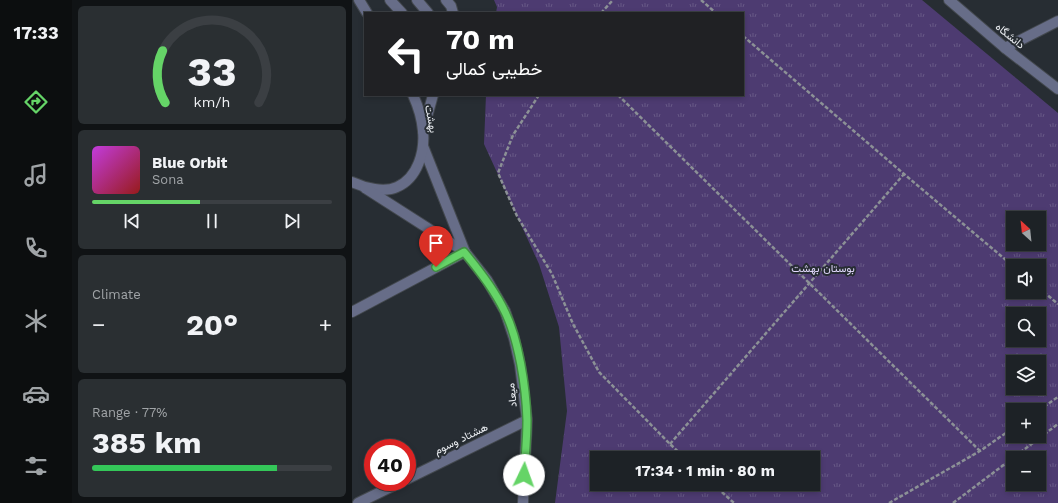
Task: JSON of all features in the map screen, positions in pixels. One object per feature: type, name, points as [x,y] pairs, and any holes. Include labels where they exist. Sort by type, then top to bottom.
[{"type":"street","points":[[359,0],[366,12]]},
{"type":"street","points":[[390,0],[401,12]]},
{"type":"street","points":[[417,0],[427,12]]},
{"type":"street","points":[[446,0],[451,6],[453,12]]},
{"type":"street","name":"دانشگاه","points":[[949,0],[1005,48],[1058,89]]},
{"type":"street","points":[[1005,48],[1058,21]]},
{"type":"street","name":"بهشت","points":[[352,182],[363,187],[381,189],[397,187],[411,178],[421,158],[423,146],[423,131],[413,96]]},
{"type":"street","points":[[423,131],[433,96]]},
{"type":"street","points":[[423,146],[464,252]]},
{"type":"street","points":[[363,187],[464,252]]},
{"type":"street","points":[[352,312],[464,252]]},
{"type":"street","name":"میعاد","points":[[464,252],[487,280],[507,317],[514,338],[520,365],[527,420],[523,503]]},
{"type":"street","name":"هشتاد وسوم","points":[[416,475],[527,420]]},
{"type":"street","points":[[358,503],[382,491]]},
{"type":"path","points":[[602,12],[613,0]]},
{"type":"path","points":[[701,0],[715,12]]},
{"type":"path","points":[[744,37],[1006,260]]},
{"type":"path","points":[[538,96],[513,135],[498,173],[517,216],[552,274],[573,324],[599,372],[678,451]]},
{"type":"path","points":[[619,96],[980,451]]},
{"type":"path","points":[[670,444],[904,174]]},
{"type":"path","points":[[1046,294],[1058,304]]},
{"type":"path","points":[[1046,405],[1058,397]]},
{"type":"path","points":[[953,503],[1058,424]]},
{"type":"path","points":[[889,503],[980,451],[1006,433]]},
{"type":"path","points":[[721,491],[734,503]]},
{"type":"green space","name":"بوستان بهشت","points":[[494,0],[922,0],[1058,113],[1058,503],[555,503],[567,411],[559,327],[539,264],[484,144],[486,96],[744,96],[744,12],[496,12],[497,7]]},
{"type":"route","points":[[436,267],[464,252],[487,280],[505,311],[514,338],[524,392],[527,420],[524,475]]}]
